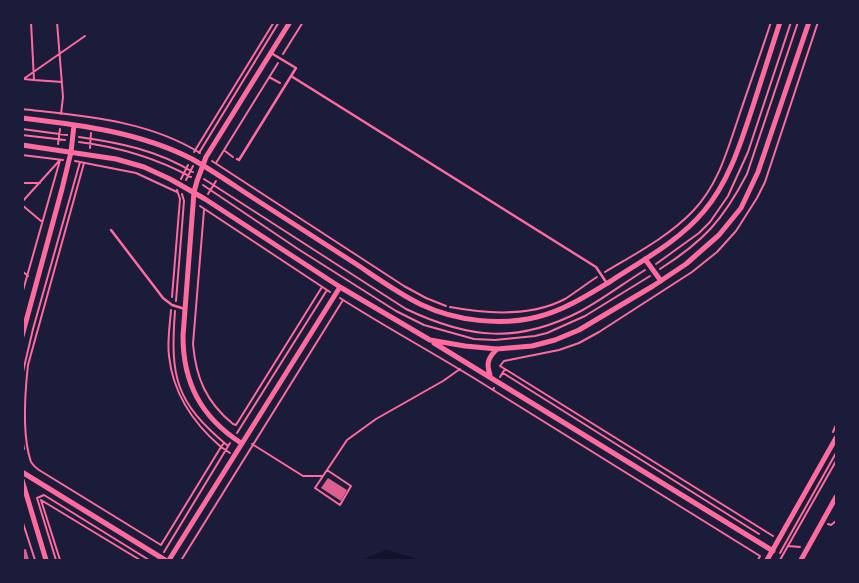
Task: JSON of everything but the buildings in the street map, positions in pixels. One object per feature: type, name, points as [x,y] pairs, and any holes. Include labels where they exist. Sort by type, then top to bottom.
[{"type":"street","points":[[242,441],[234,438],[213,421],[198,402],[189,381],[183,357],[194,192],[206,157],[290,22]]},
{"type":"street","points":[[22,118],[92,127],[147,140],[203,166],[381,281],[422,305],[452,316],[510,321],[537,317],[567,306],[671,242],[704,211],[720,188],[735,157],[780,22]]},
{"type":"street","points":[[430,340],[497,350],[532,346],[555,340],[579,330],[686,264],[719,235],[741,208],[758,172],[809,22]]},
{"type":"street","points":[[22,336],[69,161],[74,125]]},
{"type":"street","points":[[22,145],[116,159],[144,168],[194,192],[367,304],[490,376],[773,551]]},
{"type":"street","points":[[645,259],[660,280]]},
{"type":"street","points":[[22,472],[165,559],[340,287]]},
{"type":"street","points":[[490,376],[487,366],[488,360],[497,350]]},
{"type":"street","points":[[767,560],[836,438]]},
{"type":"street","points":[[22,480],[46,560]]},
{"type":"street","points":[[801,560],[836,497]]},
{"type":"lane","points":[[237,159],[239,160],[283,86],[296,68],[271,53]]},
{"type":"lane","points":[[291,76],[596,267],[607,283]]},
{"type":"lane","points":[[111,230],[163,298],[172,305],[185,309]]},
{"type":"path","points":[[31,22],[34,80]]},
{"type":"path","points":[[58,22],[63,97],[61,114]]},
{"type":"path","points":[[182,195],[181,185],[190,171],[195,150],[274,22]]},
{"type":"path","points":[[199,153],[279,22]]},
{"type":"path","points":[[216,163],[303,22]]},
{"type":"path","points":[[22,109],[110,120],[180,142],[224,168],[426,298],[448,307],[471,311],[498,313],[521,311],[563,299],[674,228],[693,211],[717,178],[728,151],[771,22]]},
{"type":"path","points":[[22,129],[60,134],[90,143],[107,145],[145,156],[188,176],[213,184],[375,290],[430,321],[478,334],[518,332],[543,327],[583,310],[651,267],[710,222],[728,196],[748,152],[791,22]]},
{"type":"path","points":[[22,135],[59,139],[91,138],[118,142],[147,150],[186,168],[213,192],[298,249],[396,311],[424,325],[474,338],[495,340],[535,336],[565,326],[604,305],[694,245],[711,230],[737,193],[749,167],[798,22]]},
{"type":"path","points":[[23,79],[86,36]]},
{"type":"path","points":[[269,77],[283,86]]},
{"type":"path","points":[[23,79],[62,82]]},
{"type":"path","points":[[58,150],[61,123]]},
{"type":"path","points":[[89,154],[92,127]]},
{"type":"path","points":[[22,155],[84,162],[136,173],[178,192],[193,202]]},
{"type":"path","points":[[42,222],[22,203],[60,160]]},
{"type":"path","points":[[22,294],[60,160]]},
{"type":"path","points":[[84,162],[28,365],[25,394],[26,431],[32,464],[161,545],[221,447],[196,423],[181,400],[173,380],[169,355],[180,199],[178,192],[186,168],[193,160]]},
{"type":"path","points":[[22,376],[33,329],[80,162]]},
{"type":"path","points":[[224,168],[205,199],[193,344],[195,365],[203,388],[224,416],[233,424],[236,425],[322,286]]},
{"type":"path","points":[[22,183],[40,183]]},
{"type":"path","points":[[22,271],[28,276]]},
{"type":"path","points":[[367,304],[386,273]]},
{"type":"path","points":[[165,559],[234,438],[327,290]]},
{"type":"path","points":[[186,560],[182,559],[343,300]]},
{"type":"path","points":[[327,470],[351,486],[340,505],[315,488],[327,470],[347,440],[376,419],[443,381],[460,369]]},
{"type":"path","points":[[503,373],[763,536]]},
{"type":"path","points":[[493,390],[760,556],[758,560]]},
{"type":"path","points":[[22,438],[23,450],[29,449]]},
{"type":"path","points":[[242,441],[253,444],[303,476],[323,476]]},
{"type":"path","points":[[775,560],[836,453]]},
{"type":"path","points":[[780,560],[836,461]]},
{"type":"path","points":[[48,488],[54,479]]},
{"type":"path","points":[[37,498],[44,495]]},
{"type":"path","points":[[41,500],[44,495]]},
{"type":"path","points":[[44,495],[149,560]]},
{"type":"path","points":[[37,498],[140,560]]},
{"type":"path","points":[[37,498],[56,560]]},
{"type":"path","points":[[41,500],[60,560]]},
{"type":"path","points":[[45,510],[51,506]]},
{"type":"path","points":[[22,520],[35,560]]},
{"type":"path","points":[[827,524],[831,525],[836,521]]},
{"type":"path","points":[[785,544],[803,548]]},
{"type":"shaded area","points":[[386,550],[422,560],[361,560]]}]
